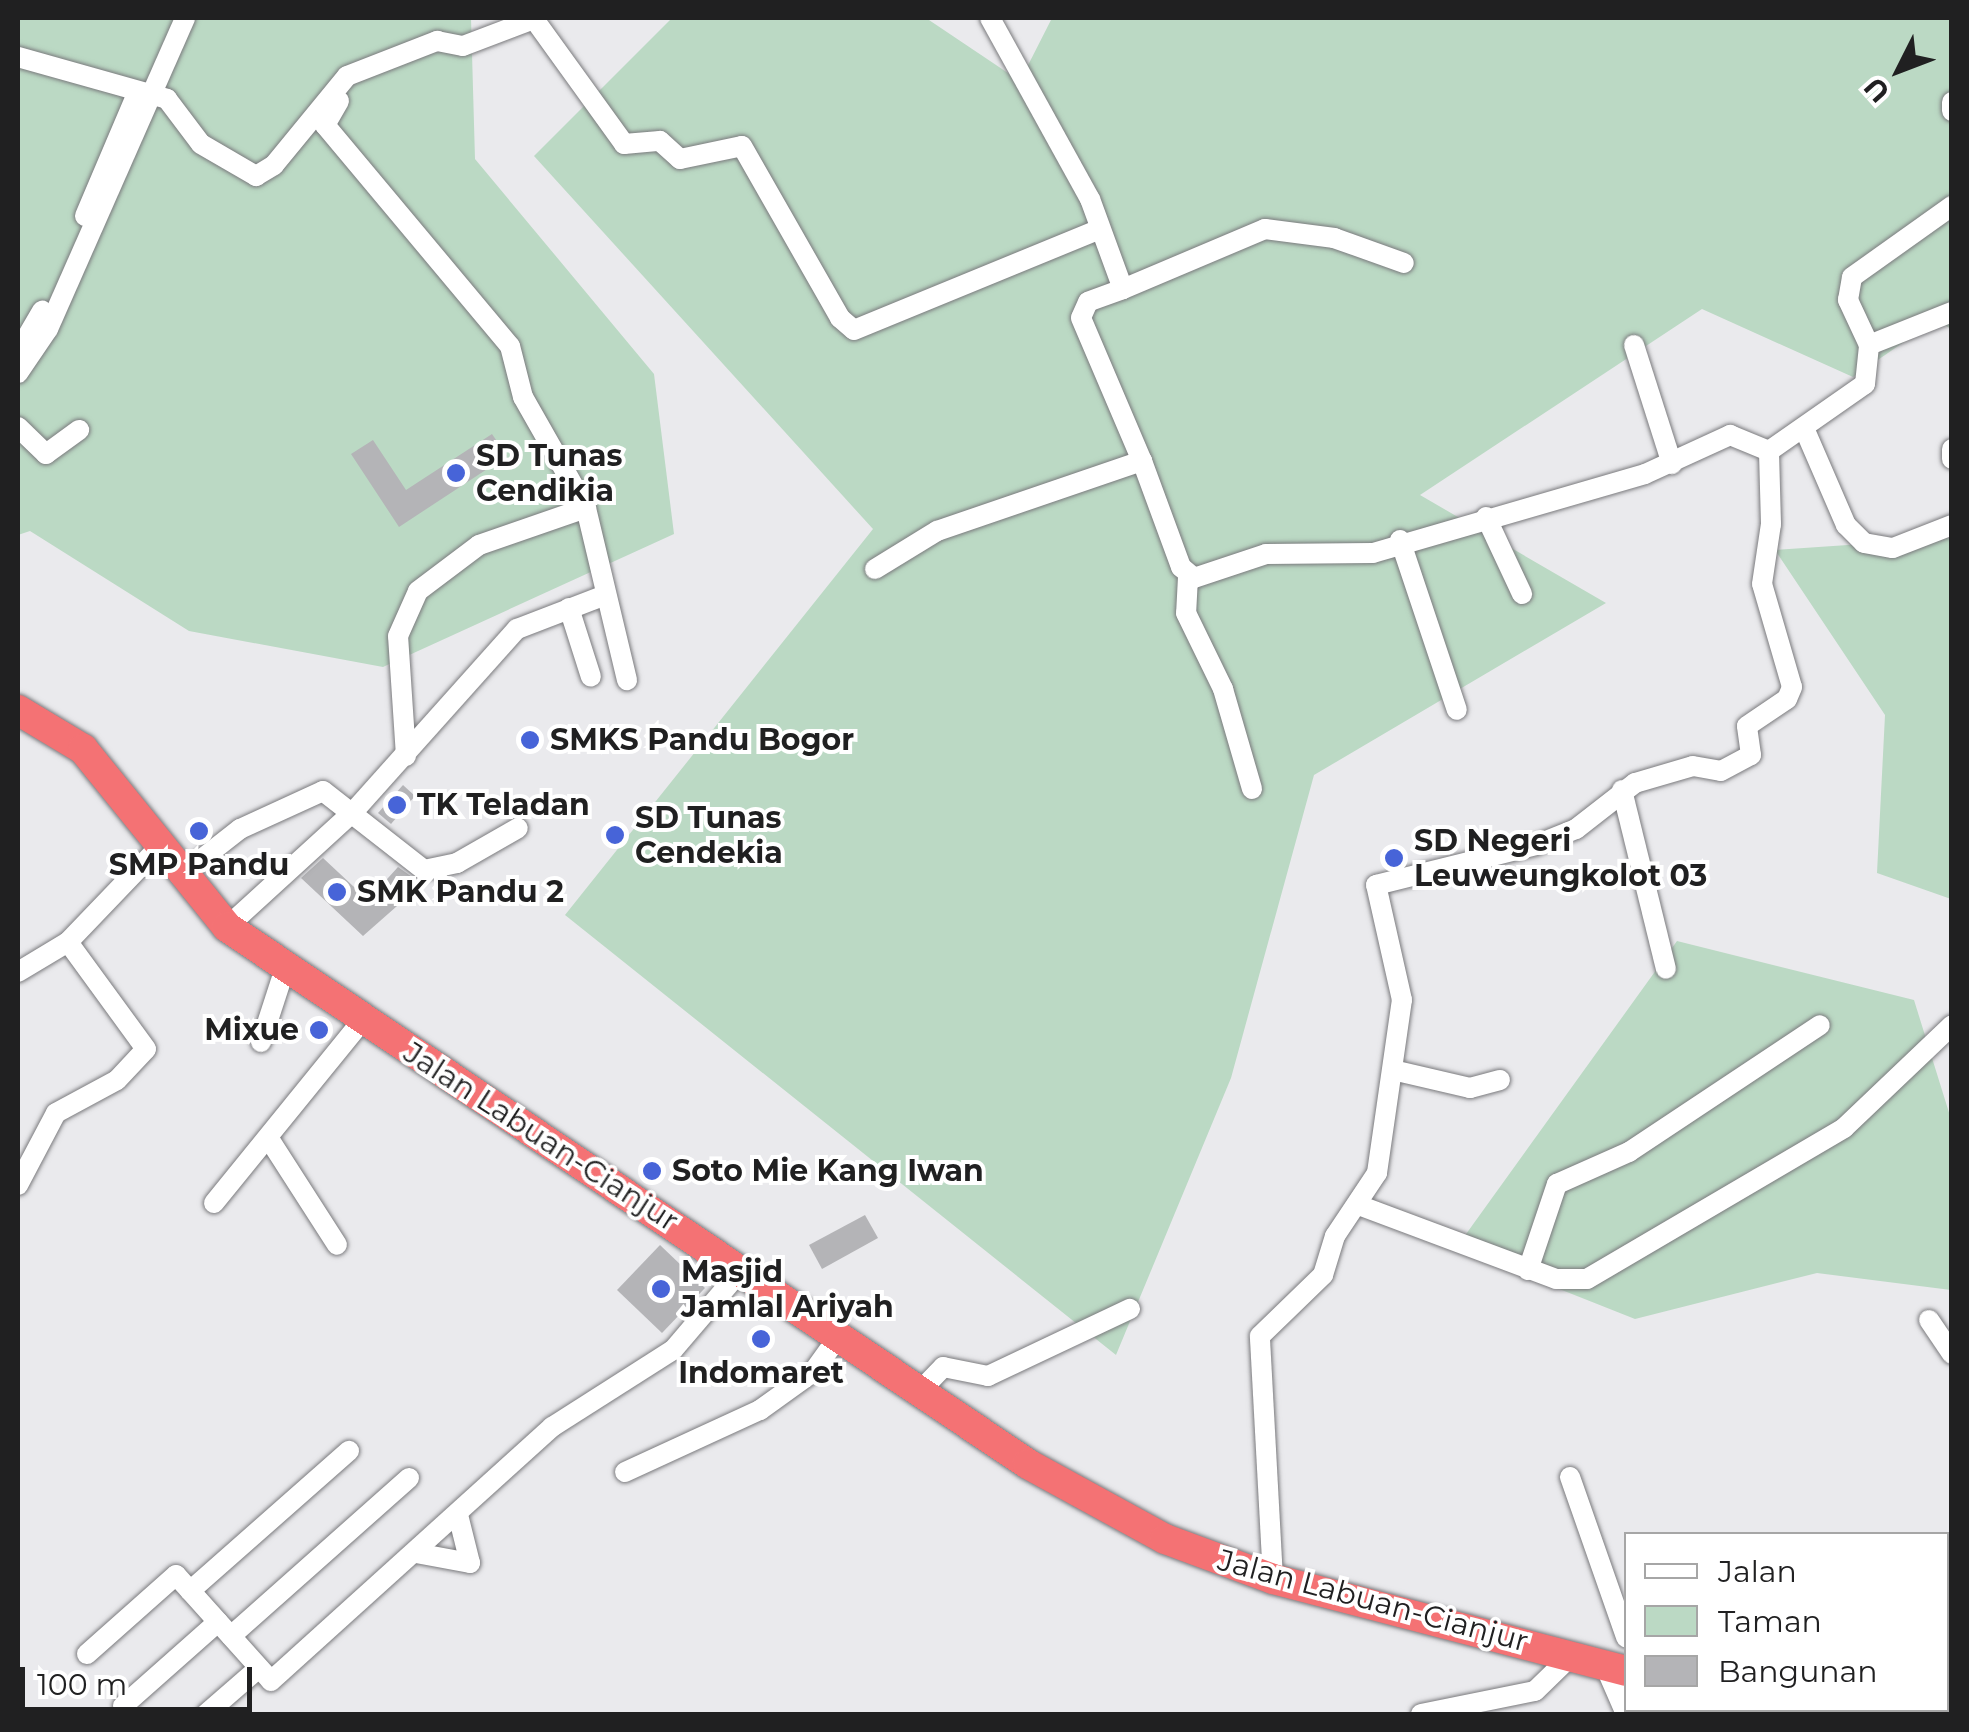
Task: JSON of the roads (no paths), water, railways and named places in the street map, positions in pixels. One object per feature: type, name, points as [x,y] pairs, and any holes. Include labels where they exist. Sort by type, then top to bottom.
[{"type":"highway","name":"Jalan Labuan-Cianjur","points":[[18,710],[83,749],[180,876],[227,927],[361,1022],[1097,1504],[1273,1580],[1616,1668]]},
{"type":"street","points":[[18,373],[48,329],[171,18]]},
{"type":"street","points":[[18,352],[64,266],[144,92],[185,18]]},
{"type":"street","points":[[990,18],[1090,200],[1098,230],[1124,289]]},
{"type":"street","points":[[18,57],[144,92],[178,110],[201,144],[265,174],[347,76],[437,42],[463,46],[534,19],[624,144],[660,141],[680,159],[742,146],[840,318],[854,330],[1098,230]]},
{"type":"street","points":[[355,86],[324,116],[325,125],[496,321],[523,397],[586,508],[603,596],[627,680]]},
{"type":"street","points":[[1952,102],[1952,111]]},
{"type":"street","points":[[1769,451],[1865,384],[1869,345],[1848,300],[1852,277],[1952,206]]},
{"type":"street","points":[[1252,790],[1223,689],[1186,613],[1188,577],[1081,318],[1088,302],[1265,230],[1334,238],[1404,263]]},
{"type":"street","points":[[1869,345],[1952,312]]},
{"type":"street","points":[[1634,345],[1672,464]]},
{"type":"street","points":[[18,427],[46,454],[78,430]]},
{"type":"street","points":[[1804,428],[1846,525],[1864,543],[1893,548],[1952,525]]},
{"type":"street","points":[[1188,577],[1266,554],[1373,553],[1400,540],[1672,464],[1730,435],[1769,451]]},
{"type":"street","points":[[1952,449],[1952,459]]},
{"type":"street","points":[[1273,1580],[1260,1336],[1322,1275],[1334,1236],[1361,1206],[1378,1173],[1397,1071],[1402,1000],[1376,885],[1565,834],[1622,790],[1678,769],[1721,770],[1745,761],[1750,722],[1791,695],[1762,584],[1771,524],[1769,451]]},
{"type":"street","points":[[875,569],[937,531],[1142,461]]},
{"type":"street","points":[[406,756],[398,636],[418,591],[479,545],[586,508]]},
{"type":"street","points":[[1486,517],[1522,594]]},
{"type":"street","points":[[1400,540],[1456,710]]},
{"type":"street","points":[[227,927],[356,810],[516,629],[603,596]]},
{"type":"street","points":[[569,608],[591,677]]},
{"type":"street","points":[[1622,790],[1666,969]]},
{"type":"street","points":[[180,876],[240,829],[324,791],[356,810],[410,865],[424,870],[456,863],[518,828]]},
{"type":"street","points":[[18,972],[68,942],[158,848]]},
{"type":"street","points":[[18,1186],[56,1113],[116,1080],[146,1049],[68,942]]},
{"type":"street","points":[[261,1042],[285,968]]},
{"type":"street","points":[[214,1203],[271,1142],[361,1022]]},
{"type":"street","points":[[1528,1270],[1557,1184],[1629,1152],[1820,1025]]},
{"type":"street","points":[[1361,1206],[1528,1270],[1587,1279],[1689,1224],[1844,1128],[1952,1025]]},
{"type":"street","points":[[1397,1071],[1470,1088],[1500,1080]]},
{"type":"street","points":[[271,1142],[337,1245]]},
{"type":"street","points":[[87,1654],[176,1575],[271,1682],[552,1427],[673,1350],[742,1270]]},
{"type":"street","points":[[920,1390],[943,1367],[988,1376],[1130,1309]]},
{"type":"street","points":[[1930,1320],[1952,1354]]},
{"type":"street","points":[[625,1472],[760,1410],[813,1372],[840,1333]]},
{"type":"street","points":[[190,1591],[348,1450]]},
{"type":"street","points":[[1570,1477],[1624,1632]]},
{"type":"street","points":[[123,1706],[409,1478]]},
{"type":"street","points":[[416,1553],[470,1564],[458,1515]]},
{"type":"street","points":[[1422,1714],[1535,1692],[1572,1655]]},
{"type":"street","points":[[206,1714],[259,1668]]},
{"type":"street","points":[[1616,1668],[1624,1705]]},
{"type":"place","name":"SD Tunas Cendikia","points":[[456,473]]},
{"type":"place","name":"SMKS Pandu Bogor","points":[[530,740]]},
{"type":"place","name":"TK Teladan","points":[[397,805]]},
{"type":"place","name":"SMP Pandu","points":[[199,831]]},
{"type":"place","name":"SD Tunas Cendekia","points":[[615,835]]},
{"type":"place","name":"SD Negeri Leuweungkolot 03","points":[[1394,858]]},
{"type":"place","name":"SMK Pandu 2","points":[[337,892]]},
{"type":"place","name":"Mixue","points":[[319,1030]]},
{"type":"place","name":"Soto Mie Kang Iwan","points":[[652,1171]]},
{"type":"place","name":"Masjid Jamlal Ariyah","points":[[661,1289]]},
{"type":"place","name":"Indomaret","points":[[761,1339]]}]
